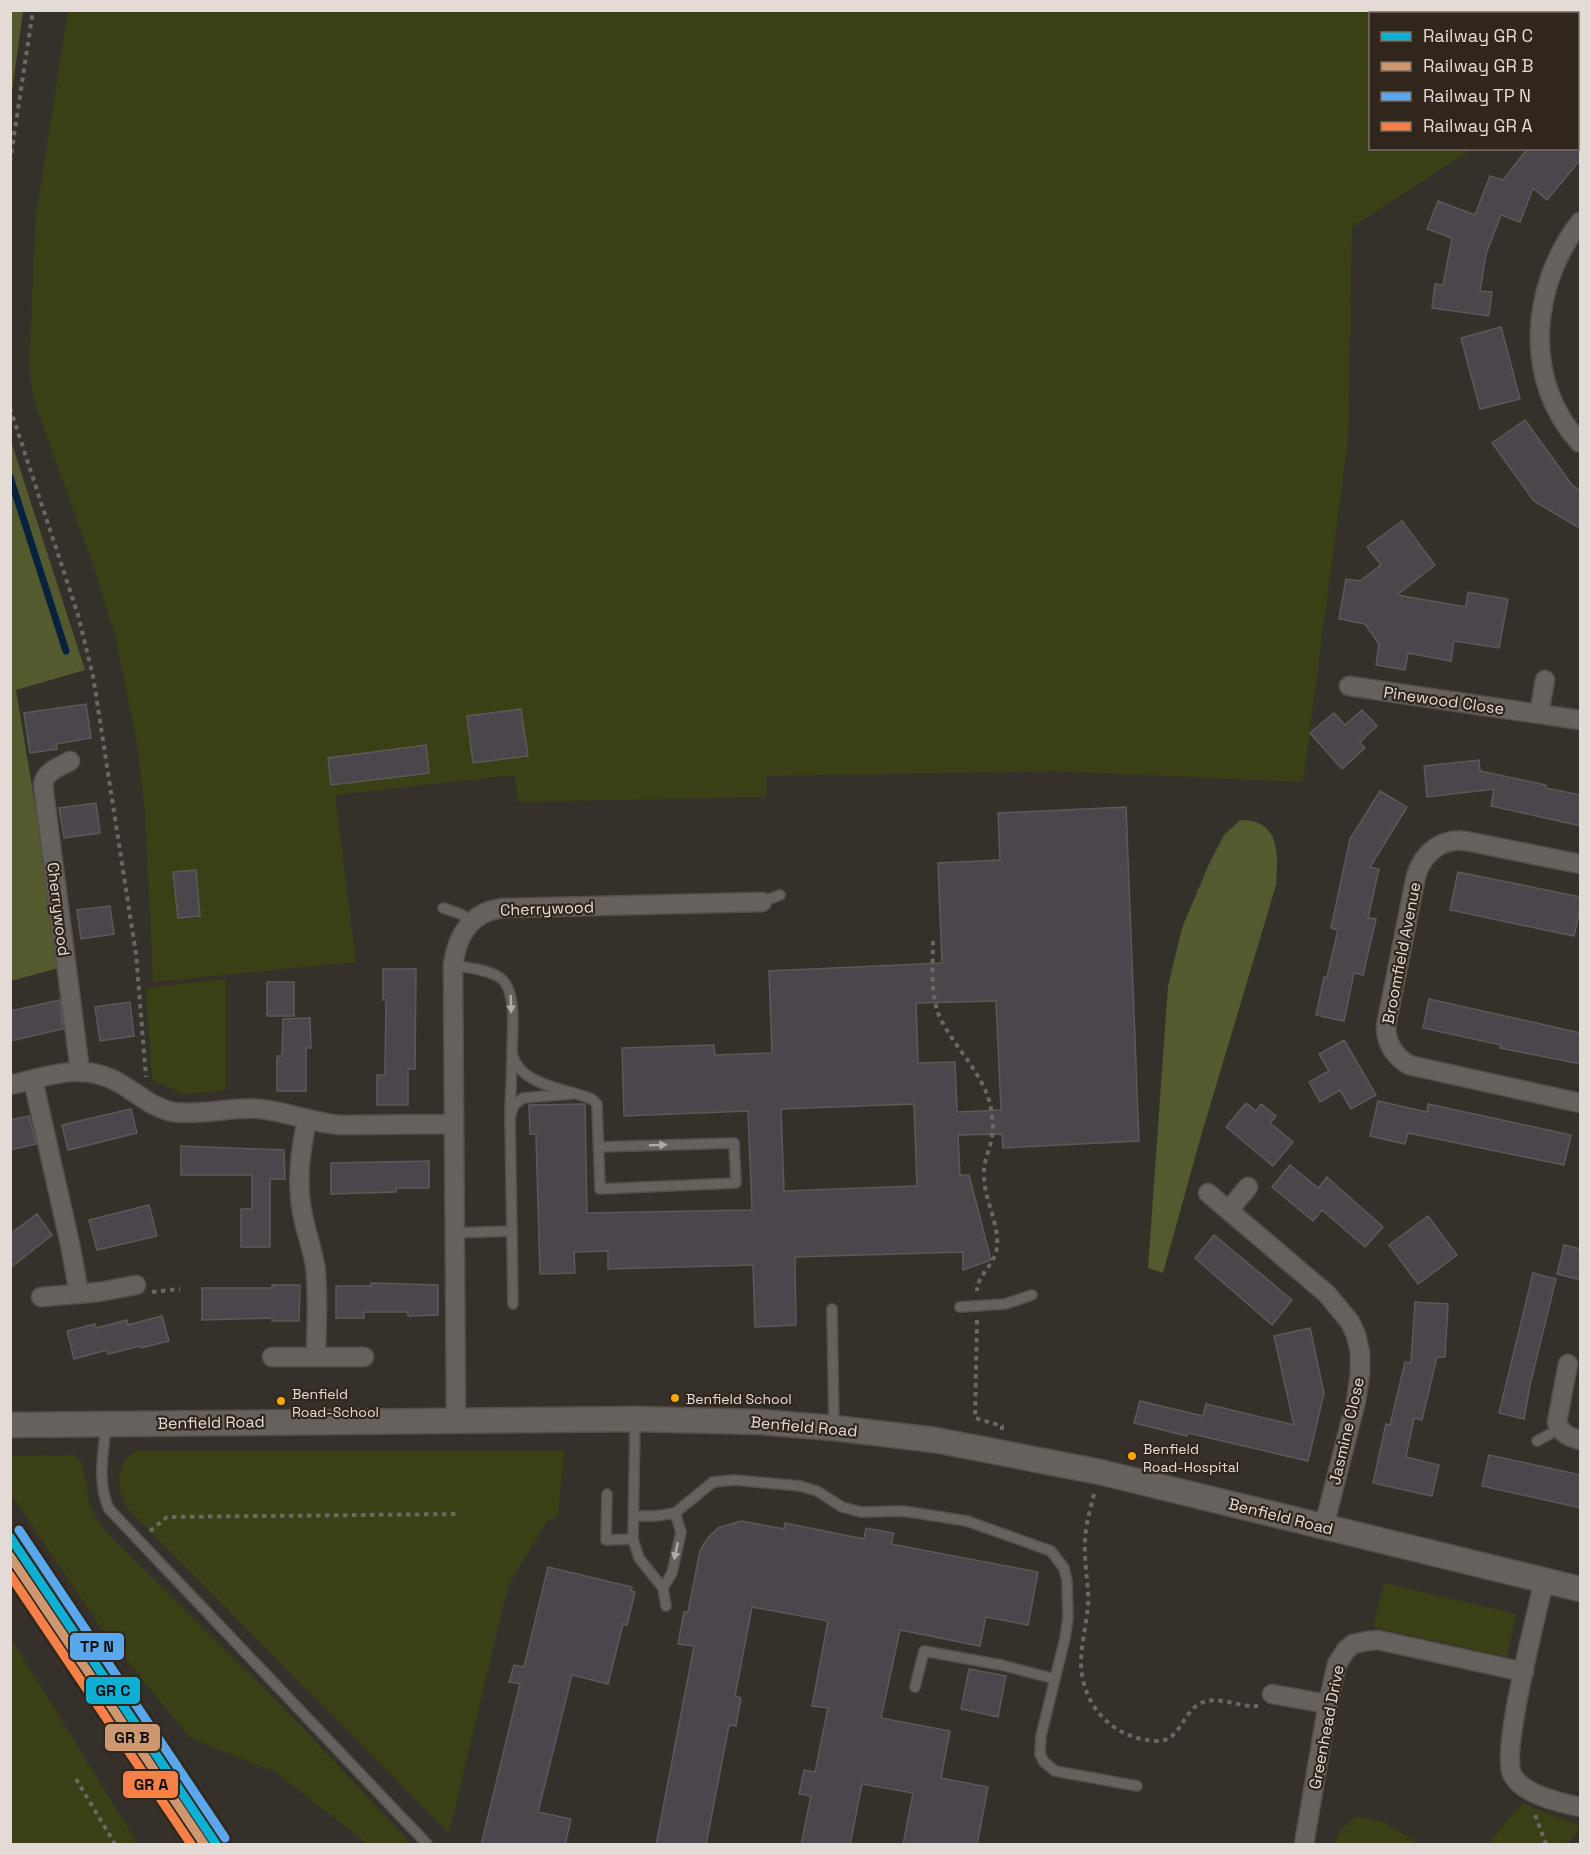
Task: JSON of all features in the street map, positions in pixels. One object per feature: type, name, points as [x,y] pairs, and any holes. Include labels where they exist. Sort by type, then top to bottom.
[{"type":"street","points":[[1581,222],[1568,238],[1549,278],[1543,299],[1539,337],[1551,393],[1566,425],[1581,443]]},
{"type":"street","points":[[1539,714],[1545,680]]},
{"type":"street","name":"Pinewood Close","points":[[1349,686],[1581,720]]},
{"type":"street","name":"Cherrywood","points":[[70,761],[51,772],[43,784],[80,1071]]},
{"type":"street","name":"Broomfield Avenue","points":[[1581,864],[1466,841],[1452,840],[1433,849],[1423,860],[1416,876],[1386,1034],[1392,1049],[1409,1065],[1581,1103]]},
{"type":"street","name":"Cherrywood","points":[[471,922],[484,912],[503,908],[762,902]]},
{"type":"street","points":[[456,1421],[453,965],[458,942],[471,922]]},
{"type":"street","points":[[10,1085],[80,1071],[98,1072],[148,1102],[175,1112],[262,1109],[307,1120],[341,1125],[453,1124]]},
{"type":"street","points":[[33,1080],[79,1293]]},
{"type":"street","points":[[307,1120],[300,1161],[299,1186],[315,1272],[316,1357]]},
{"type":"street","points":[[1229,1210],[1248,1187]]},
{"type":"street","name":"Jasmine Close","points":[[1208,1193],[1327,1294],[1350,1322],[1356,1335],[1360,1352],[1356,1401],[1324,1526]]},
{"type":"street","points":[[41,1297],[136,1285]]},
{"type":"street","points":[[272,1357],[364,1357]]},
{"type":"street","points":[[1568,1364],[1557,1414],[1559,1429],[1565,1435],[1581,1440]]},
{"type":"street","name":"Benfield Road","points":[[10,1425],[634,1419],[761,1422],[834,1428],[935,1440],[998,1451],[1324,1526],[1581,1589]]},
{"type":"street","points":[[1544,1580],[1509,1750],[1512,1774],[1518,1782],[1537,1794],[1581,1807]]},
{"type":"street","name":"Greenhead Drive","points":[[1304,1845],[1328,1704],[1340,1657],[1346,1650],[1360,1642],[1378,1640],[1524,1672]]},
{"type":"street","points":[[1272,1694],[1328,1704]]},
{"type":"lane","points":[[762,902],[780,895]]},
{"type":"lane","points":[[443,908],[462,914],[471,922]]},
{"type":"lane","points":[[453,965],[493,974],[506,983],[512,998],[509,1139],[513,1304]]},
{"type":"lane","points":[[512,1054],[518,1067],[530,1078],[590,1098],[597,1104],[600,1189],[736,1183],[734,1143],[599,1147]]},
{"type":"lane","points":[[510,1117],[514,1105],[523,1098],[576,1094]]},
{"type":"lane","points":[[454,1233],[511,1231]]},
{"type":"lane","points":[[960,1307],[1005,1304],[1032,1295]]},
{"type":"lane","points":[[832,1309],[834,1428]]},
{"type":"lane","points":[[634,1419],[633,1539],[639,1558],[663,1588],[666,1606]]},
{"type":"lane","points":[[106,1423],[102,1470],[104,1498],[109,1509],[427,1845]]},
{"type":"lane","points":[[1536,1441],[1559,1429]]},
{"type":"lane","points":[[634,1516],[655,1516],[675,1512],[706,1486],[722,1480],[800,1486],[817,1491],[850,1510],[872,1513],[903,1511],[967,1521],[1050,1551],[1058,1559],[1067,1581],[1068,1618],[1039,1746],[1044,1762],[1055,1771],[1137,1786]]},
{"type":"lane","points":[[607,1494],[606,1540],[633,1539]]},
{"type":"lane","points":[[663,1588],[672,1573],[681,1532],[675,1512]]},
{"type":"lane","points":[[915,1687],[924,1651],[1001,1665],[1055,1679]]},
{"type":"path","points":[[10,162],[33,10]]},
{"type":"path","points":[[10,408],[78,615],[93,676],[136,954],[148,1102]]},
{"type":"path","points":[[933,941],[933,987],[938,1013],[985,1089],[993,1120],[983,1174],[993,1214],[997,1247],[993,1261],[977,1284],[975,1418],[1002,1426],[998,1451]]},
{"type":"path","points":[[1100,1473],[1086,1533],[1088,1601],[1081,1664],[1086,1691],[1101,1716],[1118,1731],[1143,1739],[1163,1741],[1174,1735],[1190,1713],[1201,1704],[1214,1700],[1254,1706],[1262,1705],[1272,1694]]},
{"type":"path","points":[[137,1541],[167,1517],[459,1514]]},
{"type":"path","points":[[76,1779],[116,1845]]},
{"type":"green space","points":[[1580,10],[1580,14],[1579,12],[1369,12],[1369,150],[1470,150],[1352,227],[1348,439],[1303,782],[1055,771],[766,776],[766,797],[518,802],[515,775],[335,795],[356,962],[153,982],[145,814],[138,749],[115,635],[95,571],[32,394],[29,365],[36,214],[68,11]]},
{"type":"green space","points":[[10,11],[23,11],[11,99]]},
{"type":"green space","points":[[10,438],[85,670],[16,690],[62,967],[11,981]]},
{"type":"green space","points":[[1240,820],[1263,826],[1270,832],[1276,851],[1276,885],[1163,1273],[1148,1268],[1168,986],[1182,928],[1209,864],[1224,835]]},
{"type":"green space","points":[[226,979],[226,1090],[184,1094],[152,1080],[146,988]]},
{"type":"green space","points":[[136,1451],[564,1451],[558,1516],[547,1521],[508,1586],[449,1833],[127,1508],[119,1485],[121,1470],[129,1456]]},
{"type":"green space","points":[[75,1455],[82,1462],[90,1506],[103,1529],[289,1713],[411,1844],[368,1844],[275,1772],[190,1738],[104,1632],[11,1494],[11,1456]]},
{"type":"green space","points":[[1384,1583],[1516,1614],[1507,1657],[1373,1627]]},
{"type":"green space","points":[[11,1638],[138,1844],[11,1844]]},
{"type":"green space","points":[[1522,1803],[1580,1826],[1580,1829],[1567,1844],[1488,1844]]},
{"type":"green space","points":[[1356,1817],[1384,1822],[1419,1844],[1334,1844],[1342,1828]]},
{"type":"building","points":[[1581,148],[1581,159],[1547,200],[1533,188],[1520,222],[1501,215],[1486,254],[1480,291],[1492,292],[1489,316],[1432,308],[1435,284],[1443,285],[1452,238],[1427,229],[1438,201],[1475,215],[1490,176],[1503,180],[1526,150],[1579,150]]},
{"type":"building","points":[[1501,327],[1520,399],[1480,409],[1461,338]]},
{"type":"building","points":[[1525,420],[1572,485],[1581,491],[1581,529],[1534,501],[1492,443]]},
{"type":"building","points":[[1402,521],[1435,565],[1397,595],[1466,607],[1468,592],[1508,599],[1499,648],[1454,641],[1451,661],[1408,653],[1405,670],[1376,665],[1379,644],[1365,624],[1339,619],[1346,579],[1360,581],[1381,565],[1367,547]]},
{"type":"building","points":[[86,704],[91,738],[56,744],[57,749],[30,753],[24,713]]},
{"type":"building","points":[[521,709],[528,756],[473,763],[467,716]]},
{"type":"building","points":[[1362,710],[1377,726],[1360,742],[1365,748],[1342,769],[1310,733],[1334,713],[1345,725]]},
{"type":"building","points":[[426,745],[429,773],[331,785],[328,758]]},
{"type":"building","points":[[1479,760],[1480,771],[1581,795],[1581,826],[1491,806],[1494,789],[1427,797],[1424,766]]},
{"type":"building","points":[[1380,791],[1407,807],[1370,867],[1379,869],[1368,918],[1376,919],[1363,975],[1354,973],[1344,1021],[1316,1015],[1338,930],[1331,928],[1350,839]]},
{"type":"building","points":[[96,803],[100,833],[64,838],[59,808]]},
{"type":"building","points":[[1126,807],[1139,1141],[1003,1148],[1002,1134],[958,1135],[960,1175],[969,1175],[991,1260],[963,1270],[963,1252],[795,1257],[796,1325],[755,1327],[753,1265],[608,1269],[608,1251],[574,1252],[575,1273],[540,1274],[536,1134],[530,1134],[529,1105],[585,1104],[587,1213],[752,1210],[748,1111],[624,1116],[622,1048],[714,1045],[715,1055],[772,1053],[769,971],[942,963],[938,863],[1000,860],[998,813]],"holes":[[[996,1001],[1001,1110],[957,1112],[955,1062],[918,1063],[916,1003]],[[914,1104],[917,1186],[784,1191],[781,1109]]]},
{"type":"building","points":[[196,870],[200,916],[178,918],[173,872]]},
{"type":"building","points":[[1458,872],[1581,897],[1574,936],[1450,910]]},
{"type":"building","points":[[110,906],[114,934],[81,939],[77,910]]},
{"type":"building","points":[[383,969],[416,969],[415,1069],[408,1069],[408,1105],[377,1105],[377,1075],[385,1075],[386,1000],[383,1000]]},
{"type":"building","points":[[267,982],[294,982],[294,1016],[267,1016]]},
{"type":"building","points":[[1429,999],[1581,1033],[1581,1064],[1500,1048],[1501,1045],[1423,1028]]},
{"type":"building","points":[[60,1000],[63,1029],[10,1041],[10,1011]]},
{"type":"building","points":[[130,1002],[134,1036],[100,1041],[95,1007]]},
{"type":"building","points":[[310,1018],[311,1048],[306,1048],[306,1091],[277,1091],[277,1056],[282,1056],[283,1019]]},
{"type":"building","points":[[1344,1040],[1376,1095],[1351,1109],[1340,1090],[1320,1102],[1309,1082],[1329,1071],[1319,1054]]},
{"type":"building","points":[[1378,1101],[1427,1112],[1428,1104],[1571,1135],[1564,1165],[1408,1133],[1405,1144],[1370,1136]]},
{"type":"building","points":[[1246,1103],[1256,1111],[1261,1104],[1276,1116],[1270,1123],[1293,1142],[1273,1166],[1226,1127]]},
{"type":"building","points":[[131,1109],[137,1133],[68,1150],[62,1125]]},
{"type":"building","points":[[29,1116],[36,1144],[10,1150],[10,1120]]},
{"type":"building","points":[[181,1146],[284,1150],[285,1179],[270,1179],[270,1247],[241,1247],[241,1209],[252,1209],[252,1175],[181,1175]]},
{"type":"building","points":[[429,1161],[429,1188],[396,1188],[396,1192],[331,1194],[331,1163]]},
{"type":"building","points":[[1290,1165],[1318,1188],[1327,1177],[1383,1227],[1365,1247],[1322,1210],[1313,1221],[1272,1187]]},
{"type":"building","points":[[149,1205],[157,1236],[97,1250],[89,1220]]},
{"type":"building","points":[[37,1214],[52,1235],[10,1268],[10,1234]]},
{"type":"building","points":[[1428,1216],[1457,1255],[1418,1284],[1389,1245]]},
{"type":"building","points":[[1214,1235],[1292,1300],[1272,1325],[1195,1258]]},
{"type":"building","points":[[1564,1245],[1581,1249],[1581,1280],[1557,1274]]},
{"type":"building","points":[[1533,1273],[1556,1279],[1524,1419],[1499,1413]]},
{"type":"building","points":[[371,1283],[438,1285],[438,1315],[408,1316],[408,1312],[364,1312],[364,1318],[336,1318],[336,1286],[371,1286]]},
{"type":"building","points":[[272,1285],[300,1285],[299,1321],[272,1321],[272,1318],[202,1320],[202,1288],[272,1288]]},
{"type":"building","points":[[1415,1302],[1448,1304],[1445,1357],[1437,1357],[1422,1420],[1414,1418],[1406,1457],[1439,1465],[1432,1496],[1373,1483],[1386,1424],[1390,1425],[1405,1362],[1411,1363]]},
{"type":"building","points":[[162,1316],[169,1341],[108,1354],[107,1350],[74,1359],[67,1331],[95,1324],[96,1328],[127,1320],[128,1325]]},
{"type":"building","points":[[1310,1328],[1324,1393],[1308,1461],[1134,1423],[1140,1401],[1203,1416],[1206,1404],[1294,1425],[1274,1336]]},
{"type":"building","points":[[1489,1455],[1581,1475],[1581,1508],[1482,1486]]},
{"type":"building","points":[[741,1521],[784,1529],[785,1523],[864,1539],[866,1528],[894,1533],[891,1544],[1038,1572],[1028,1625],[986,1617],[980,1646],[900,1630],[881,1718],[950,1731],[941,1778],[988,1787],[977,1845],[903,1845],[913,1793],[862,1784],[850,1845],[801,1845],[811,1796],[799,1794],[804,1770],[815,1772],[828,1708],[812,1706],[828,1621],[752,1607],[735,1696],[741,1698],[736,1726],[729,1725],[706,1845],[656,1845],[694,1646],[678,1644],[684,1612],[688,1612],[700,1551],[707,1539],[718,1528]]},
{"type":"building","points":[[548,1567],[632,1587],[631,1591],[635,1592],[627,1625],[623,1624],[608,1684],[572,1675],[538,1812],[571,1819],[565,1845],[481,1845],[520,1684],[509,1682],[514,1665],[524,1667]]},
{"type":"building","points":[[969,1669],[1006,1676],[998,1717],[961,1709]]},
{"type":"waterway","points":[[10,477],[66,651]]},
{"type":"transit line","points":[[19,1530],[225,1838]]},
{"type":"transit line","points":[[10,1537],[216,1844]]},
{"type":"transit line","points":[[10,1556],[204,1844]]},
{"type":"transit line","points":[[10,1575],[191,1844]]},
{"type":"place","name":"Benfield School","points":[[675,1398]]},
{"type":"place","name":"Benfield Road-School","points":[[281,1401]]},
{"type":"place","name":"Benfield Road-Hospital","points":[[1132,1456]]}]
